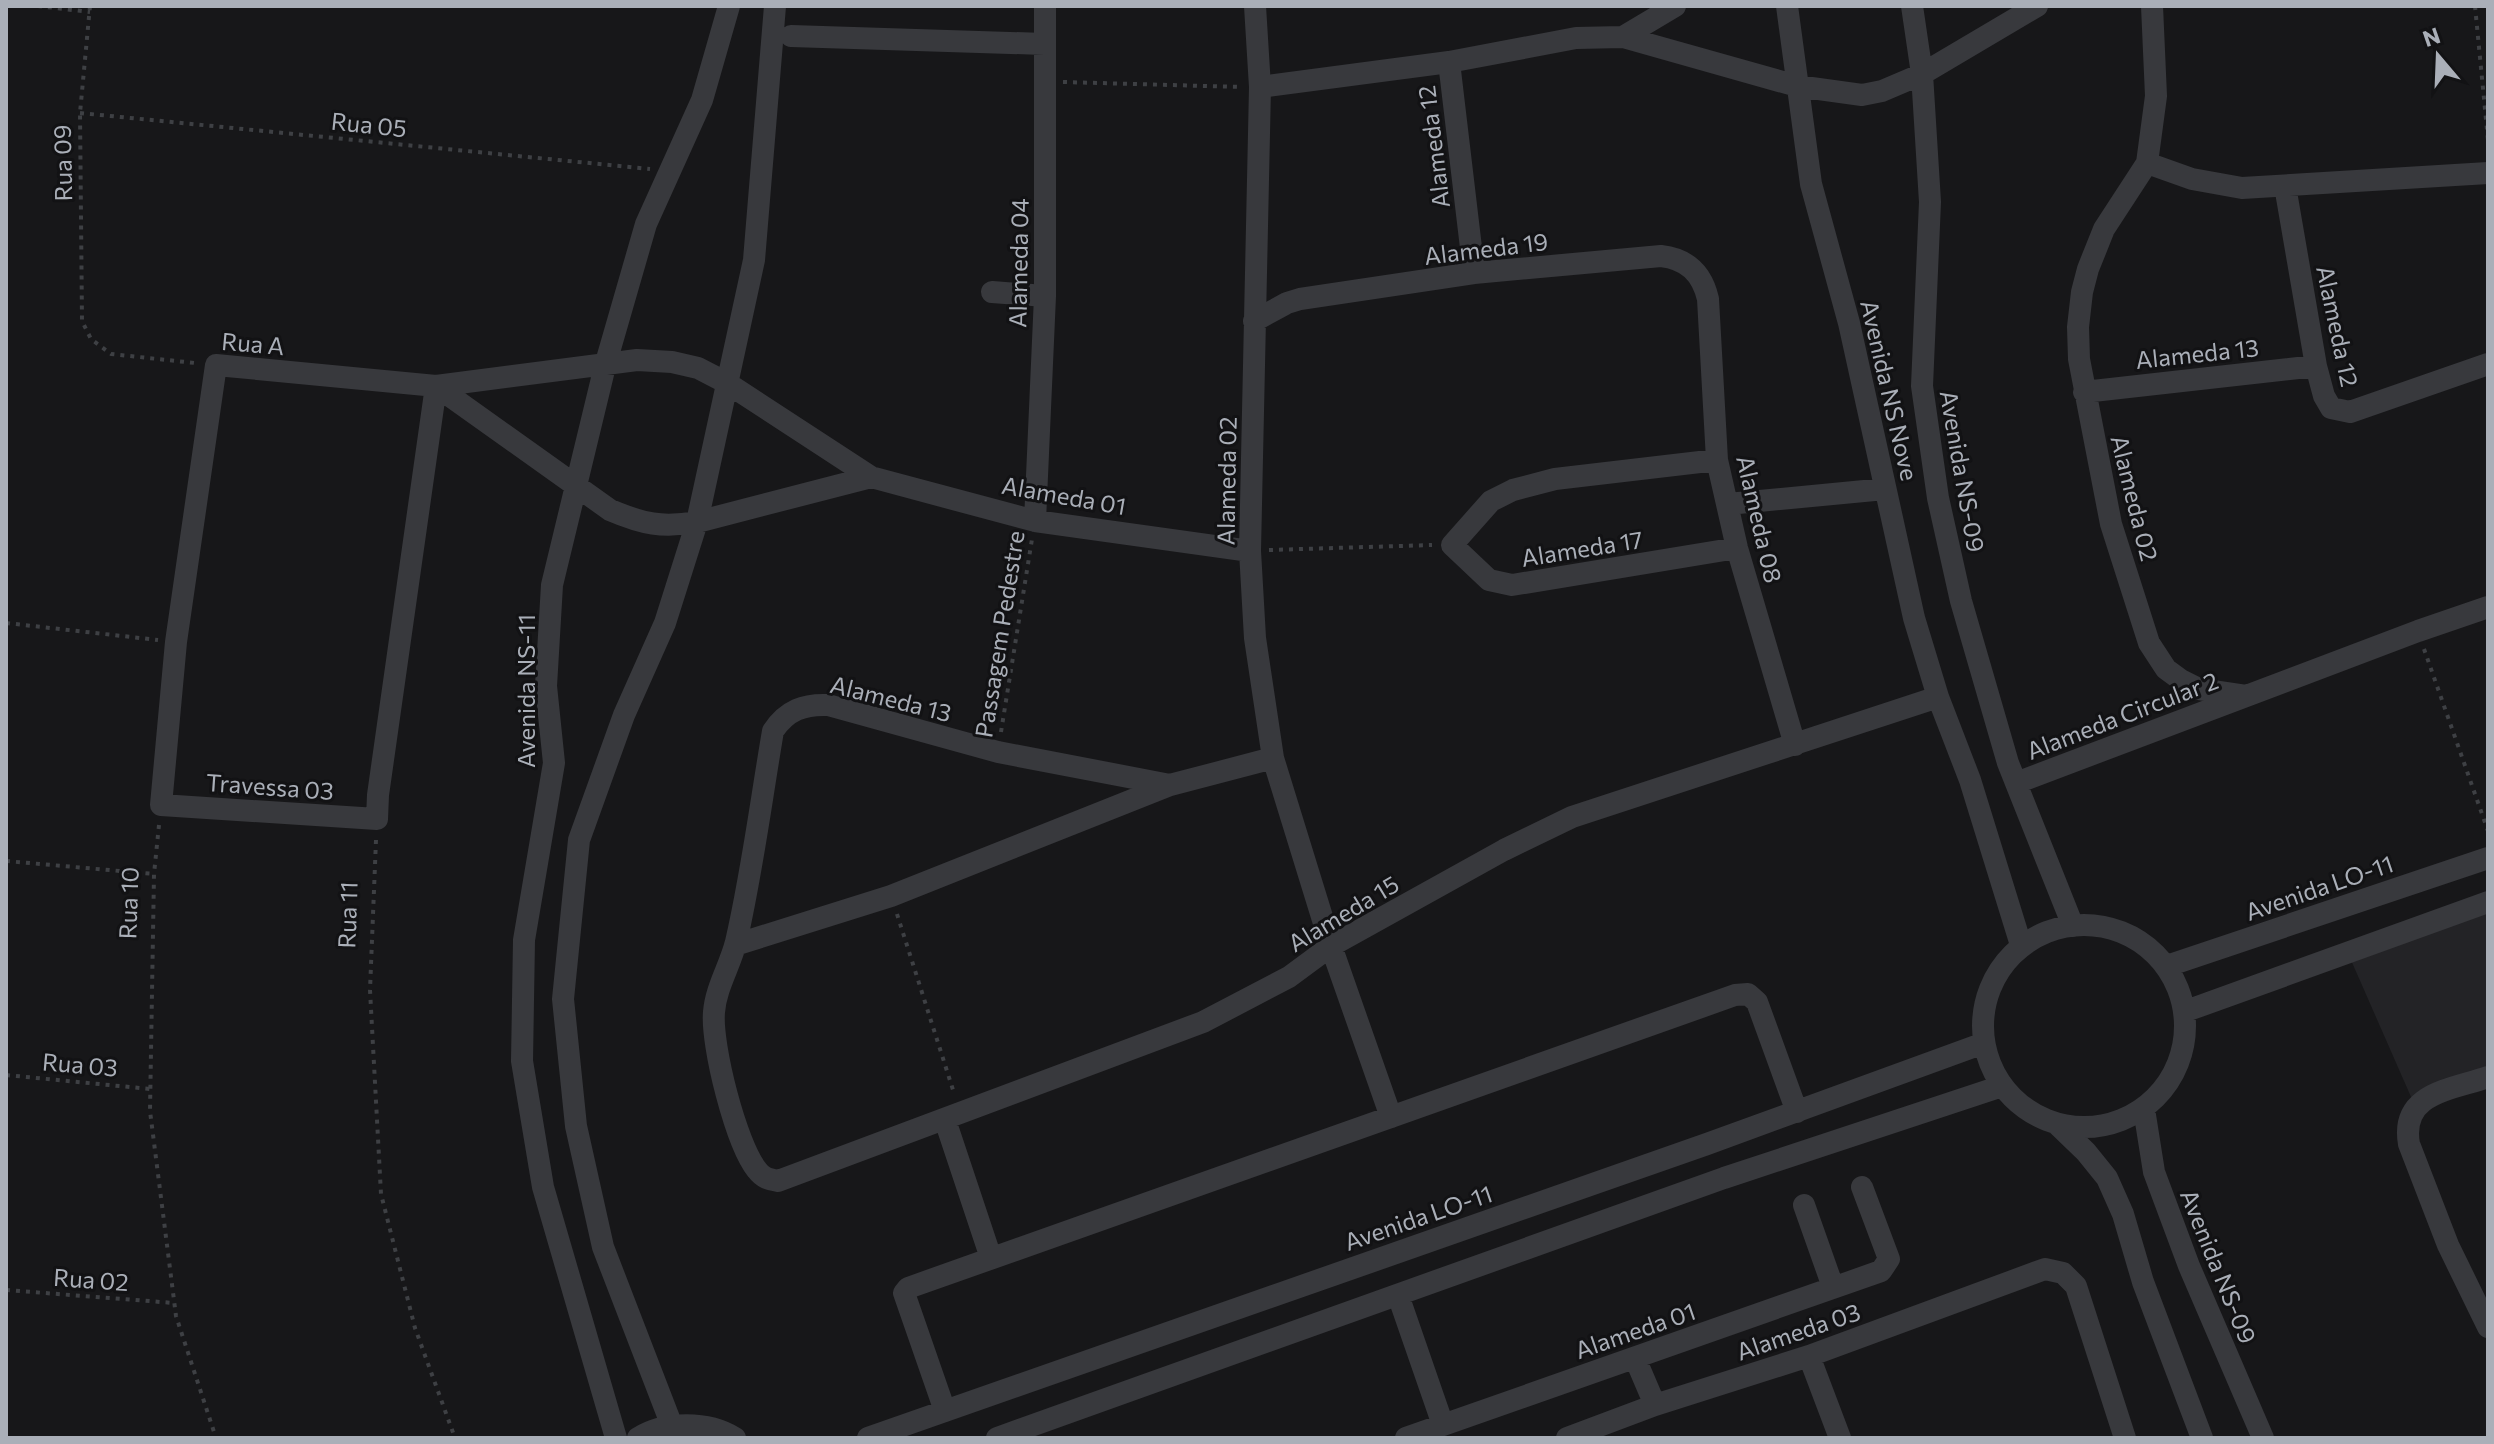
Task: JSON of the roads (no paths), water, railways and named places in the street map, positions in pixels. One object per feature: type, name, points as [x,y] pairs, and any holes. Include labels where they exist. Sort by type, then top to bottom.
[{"type":"street","name":"Avenida NS-11","points":[[616,1438],[543,1187],[522,1061],[524,940],[554,763],[546,686],[552,585],[605,366],[646,224],[702,100],[729,6]]},
{"type":"street","points":[[672,1426],[603,1247],[576,1126],[563,999],[579,840],[624,715],[665,623],[697,522],[754,260],[775,6]]},
{"type":"street","name":"Alameda 04","points":[[1035,521],[1045,296],[1045,6]]},
{"type":"street","name":"Alameda 02","points":[[1255,6],[1260,87],[1250,551],[1255,638],[1273,758],[1331,946],[1391,1117]]},
{"type":"street","points":[[1623,37],[1675,6]]},
{"type":"street","name":"Avenida NS Nove","points":[[1787,6],[1811,184],[1849,323],[1914,618],[1938,697],[1970,780],[2021,945]]},
{"type":"street","name":"Avenida NS-09","points":[[1912,6],[1922,74],[1930,202],[1922,386],[1938,498],[1983,681],[2016,783],[2073,926]]},
{"type":"street","points":[[1260,87],[1449,62],[1565,40],[1623,37],[1797,86],[1862,95],[1882,91],[1922,74],[2037,6]]},
{"type":"street","name":"Alameda 02","points":[[2152,6],[2156,96],[2147,163],[2104,229],[2085,281],[2078,327],[2084,392],[2111,524],[2149,643],[2166,669],[2181,680],[2199,689],[2246,696],[2488,607]]},
{"type":"street","points":[[791,36],[1044,44]]},
{"type":"street","name":"Alameda 12","points":[[1449,62],[1474,273]]},
{"type":"street","points":[[2147,163],[2220,186],[2242,188],[2488,173]]},
{"type":"street","name":"Alameda 12","points":[[2285,186],[2316,366],[2324,396],[2331,408],[2350,412],[2488,364]]},
{"type":"street","name":"Alameda 19","points":[[1254,321],[1300,299],[1474,273],[1661,256],[1675,258],[1697,272],[1708,299]]},
{"type":"street","points":[[992,292],[1045,296]]},
{"type":"street","name":"Alameda 08","points":[[1708,299],[1717,460],[1737,548],[1795,745]]},
{"type":"street","name":"Rua A","points":[[161,805],[176,642],[216,365],[436,386],[637,360],[672,362],[698,368],[727,383],[871,477]]},
{"type":"street","name":"Alameda 13","points":[[2084,392],[2316,366]]},
{"type":"street","points":[[436,386],[577,488],[610,510],[638,522],[670,527],[697,522],[871,477]]},
{"type":"street","name":"Travessa 03","points":[[161,805],[377,819],[436,386]]},
{"type":"street","name":"Alameda 17","points":[[1717,460],[1555,479],[1513,490],[1491,501],[1452,545],[1489,580],[1512,585],[1737,548]]},
{"type":"street","name":"Alameda 01","points":[[871,477],[1035,521],[1250,551]]},
{"type":"street","points":[[1728,504],[1885,489]]},
{"type":"street","name":"Alameda Circular 2","points":[[2016,783],[2246,696]]},
{"type":"street","name":"Alameda 15","points":[[778,1181],[1203,1022],[1289,977],[1331,946],[1504,850],[1572,817],[1938,697]]},
{"type":"street","name":"Alameda 13","points":[[778,1181],[766,1179],[758,1172],[741,1143],[713,1035],[716,997],[735,945],[773,731],[789,712],[803,706],[828,705],[998,752],[1170,785]]},
{"type":"street","name":"Alameda 13","points":[[735,945],[891,896],[1170,785],[1273,758]]},
{"type":"street","name":"Avenida LO-11","points":[[2167,966],[2488,858]]},
{"type":"street","points":[[2186,1011],[2488,902]]},
{"type":"street","points":[[2073,926],[2109,928],[2141,942],[2167,966],[2179,987],[2186,1011],[2186,1039],[2178,1066],[2164,1089],[2144,1109],[2110,1124],[2092,1128],[2057,1124],[2026,1110],[1993,1073],[1984,1043],[1983,1013],[1992,984],[2021,945],[2052,930],[2073,926]]},
{"type":"street","points":[[945,1411],[905,1290],[1735,995],[1748,994],[1757,1002],[1797,1112]]},
{"type":"street","name":"Avenida LO-11","points":[[868,1438],[1797,1112],[1984,1043]]},
{"type":"street","points":[[2488,1077],[2428,1097],[2415,1106],[2406,1128],[2409,1144],[2448,1245],[2483,1305],[2488,1327]]},
{"type":"street","points":[[997,1438],[1724,1178],[2002,1086]]},
{"type":"street","name":"Avenida NS-09","points":[[2144,1109],[2154,1172],[2189,1266],[2263,1438]]},
{"type":"street","points":[[953,1117],[991,1258]]},
{"type":"street","points":[[2057,1124],[2107,1178],[2123,1214],[2143,1282],[2202,1438]]},
{"type":"street","name":"Alameda 01","points":[[1406,1438],[1881,1271],[1889,1259],[1862,1187]]},
{"type":"street","points":[[1804,1205],[1833,1287]]},
{"type":"street","name":"Alameda 03","points":[[1567,1438],[1655,1405],[1809,1356],[2045,1269],[2063,1273],[2076,1286],[2125,1438]]},
{"type":"street","points":[[1398,1295],[1443,1425]]},
{"type":"street","points":[[1809,1356],[1840,1438]]},
{"type":"street","points":[[1635,1358],[1655,1405]]},
{"type":"street","points":[[638,1438],[672,1426],[701,1426],[735,1438]]}]
